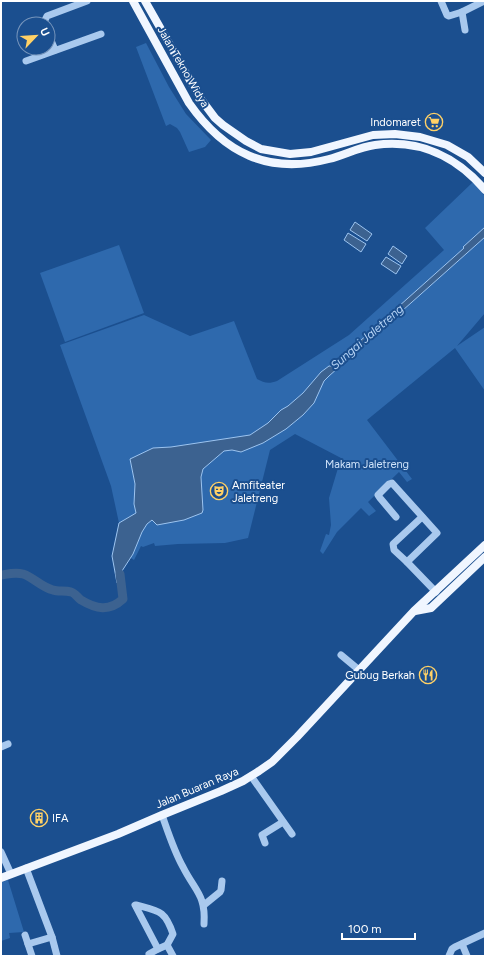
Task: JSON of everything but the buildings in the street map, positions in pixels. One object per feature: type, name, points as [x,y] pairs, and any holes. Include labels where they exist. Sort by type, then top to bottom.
[{"type":"main road","name":"Jalan Tekno Widya","points":[[133,1],[189,103],[211,131],[232,148],[253,158],[284,165],[307,164],[330,159],[375,145],[418,147],[442,154],[459,165],[485,190]]},
{"type":"main road","name":"Jalan Tekno Widya","points":[[145,1],[176,58],[200,98],[215,118],[223,126],[260,149],[290,154],[311,152],[373,135],[395,134],[420,137],[447,145],[468,157],[485,173]]},
{"type":"main road","points":[[167,63],[176,58]]},
{"type":"main road","name":"Jalan Buaran Raya","points":[[1,878],[118,834],[222,791],[251,776],[272,762],[330,703],[358,670],[414,611],[485,545]]},
{"type":"main road","points":[[414,611],[431,608],[485,557]]},
{"type":"street","points":[[47,16],[87,1]]},
{"type":"street","points":[[441,1],[447,15],[449,16],[462,12],[484,1]]},
{"type":"street","points":[[462,12],[465,30]]},
{"type":"street","points":[[56,50],[101,34]]},
{"type":"street","points":[[26,61],[39,56]]},
{"type":"street","points":[[396,517],[378,495],[388,484],[392,483],[437,534],[407,562]]},
{"type":"street","points":[[422,517],[393,544],[394,550],[436,592]]},
{"type":"street","points":[[341,655],[358,670]]},
{"type":"street","points":[[251,776],[292,834]]},
{"type":"street","points":[[162,815],[182,866],[199,892],[205,910],[204,924]]},
{"type":"street","points":[[265,843],[262,836],[283,822]]},
{"type":"street","points":[[1,852],[11,874]]},
{"type":"street","points":[[26,868],[52,937],[57,956]]},
{"type":"street","points":[[204,905],[220,892],[222,881]]},
{"type":"street","points":[[148,954],[167,945],[173,935],[167,919],[162,914],[148,908],[139,913],[158,949]]},
{"type":"street","points":[[449,956],[452,949],[485,933]]},
{"type":"street","points":[[25,935],[32,956]]},
{"type":"street","points":[[28,944],[52,937]]},
{"type":"street","points":[[462,944],[467,956]]},
{"type":"street","points":[[167,945],[173,956]]},
{"type":"green space","points":[[146,43],[169,87],[186,114],[211,140],[205,147],[189,152],[177,128],[170,124],[166,126],[136,47]]},
{"type":"green space","name":"Makam Jaletreng","points":[[473,182],[485,196],[485,313],[457,346],[485,327],[485,391],[455,348],[367,420],[412,479],[407,482],[399,472],[368,502],[376,511],[369,516],[361,508],[337,532],[323,554],[320,551],[326,534],[329,535],[331,525],[329,498],[341,458],[295,434],[270,450],[248,538],[225,543],[155,546],[154,543],[143,547],[141,546],[134,560],[131,558],[112,556],[119,523],[111,486],[60,345],[144,315],[190,336],[234,321],[257,379],[267,383],[277,381],[349,335],[444,250],[425,228]]},
{"type":"green space","points":[[119,245],[144,313],[65,342],[40,273]]},
{"type":"green space","points":[[8,880],[24,932],[9,933],[10,938],[1,941],[1,882]]},
{"type":"water","points":[[355,222],[372,234],[367,241],[350,230]]},
{"type":"water","points":[[485,227],[485,237],[324,381],[314,403],[303,415],[286,429],[263,443],[241,452],[232,450],[224,451],[203,469],[201,477],[202,513],[184,520],[157,525],[152,520],[147,524],[133,554],[122,571],[124,586],[117,583],[112,556],[119,523],[136,513],[134,504],[135,484],[130,459],[153,448],[171,447],[250,435],[268,423],[281,410],[303,393],[321,372],[329,366],[332,366],[464,248],[463,247]]},
{"type":"water","points":[[348,233],[366,244],[361,252],[344,240]]},
{"type":"water","points":[[393,246],[407,256],[402,264],[388,254]]},
{"type":"water","points":[[386,257],[401,266],[396,274],[381,264]]},
{"type":"waterway","name":"Sungai Jaletreng","points":[[1,575],[14,573],[23,574],[49,589],[74,593],[81,600],[102,608],[113,606],[123,599],[120,574]]},
{"type":"place","name":"Indomaret","points":[[434,122]]},
{"type":"place","name":"Amfiteater Jaletreng","points":[[219,491]]},
{"type":"place","name":"Gubug Berkah","points":[[428,675]]},
{"type":"place","name":"IFA","points":[[39,818]]}]
